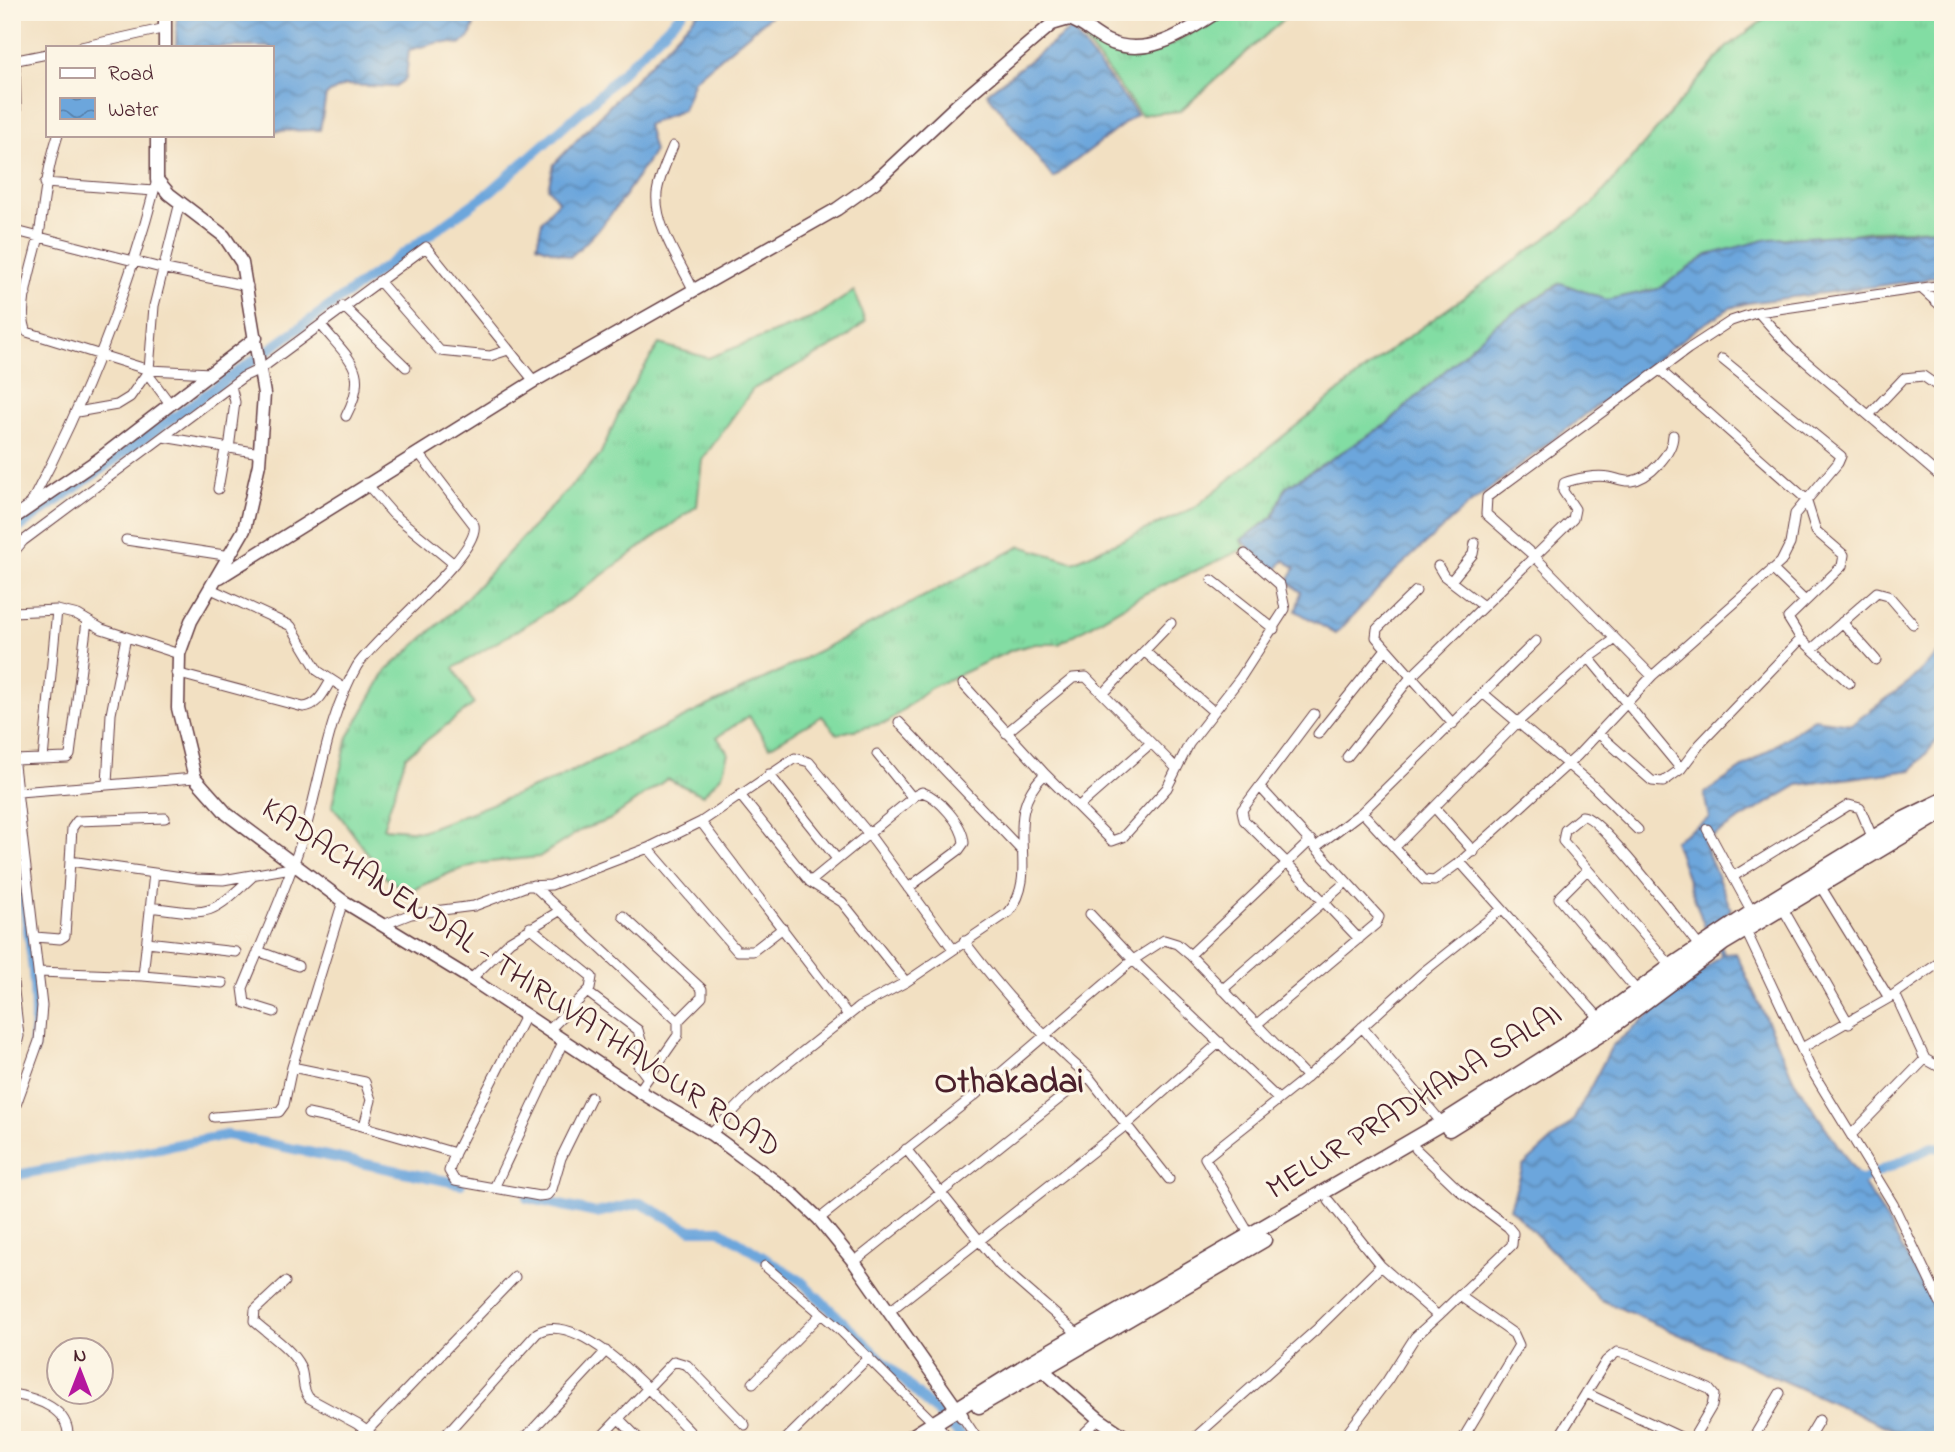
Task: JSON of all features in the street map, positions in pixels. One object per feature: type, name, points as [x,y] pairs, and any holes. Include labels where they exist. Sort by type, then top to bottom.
[{"type":"main road","points":[[165,12],[166,46]]},
{"type":"main road","points":[[214,584],[366,483],[693,289],[788,239],[875,182],[958,104],[1052,24],[1069,19],[1105,40],[1136,48],[1170,39],[1217,12]]},
{"type":"main road","points":[[156,186],[157,136]]},
{"type":"main road","name":"KADACHANENDAL - THIRUVATHAVOUR ROAD","points":[[156,186],[224,236],[242,263],[262,368],[264,419],[244,530],[183,638],[179,654],[176,673],[178,708],[195,778],[227,814],[292,866],[343,901],[526,1014],[639,1091],[711,1134],[773,1178],[819,1219],[891,1310],[947,1419]]},
{"type":"main road","points":[[12,519],[97,460],[211,373],[256,344]]},
{"type":"main road","name":"MELUR PRADHANA SALAI","points":[[1037,1365],[1078,1334],[1329,1201],[1416,1149],[1605,1024],[1719,941],[1752,912],[1943,800]]},
{"type":"main road","name":"MELUR PRADHANA SALAI","points":[[907,1440],[1253,1240],[1605,1024],[1638,992],[1700,947],[1746,931],[1819,884],[1943,812]]},
{"type":"main road","points":[[1037,1365],[1099,1419],[1130,1440]]},
{"type":"main road","name":"MELUR PRADHANA SALAI","points":[[924,1440],[947,1419]]},
{"type":"street","points":[[85,46],[166,28]]},
{"type":"street","points":[[12,188],[17,149],[14,61],[46,54]]},
{"type":"street","points":[[58,136],[45,183],[39,236],[26,294],[24,323],[30,336],[148,372],[211,373]]},
{"type":"street","points":[[673,146],[661,176],[658,205],[670,242],[693,289]]},
{"type":"street","points":[[29,506],[76,412],[100,356],[136,261],[156,186],[45,183]]},
{"type":"street","points":[[76,412],[117,405],[130,397],[148,372],[152,319],[162,268],[180,202]]},
{"type":"street","points":[[12,230],[162,268],[248,285]]},
{"type":"street","points":[[12,554],[23,541],[231,386],[262,368],[321,326],[343,306],[426,247],[534,381]]},
{"type":"street","points":[[379,281],[440,351],[490,356],[508,350]]},
{"type":"street","points":[[1652,676],[1534,556],[1486,514],[1487,497],[1731,321],[1758,312],[1943,285]]},
{"type":"street","points":[[1923,290],[1943,308]]},
{"type":"street","points":[[12,292],[26,294]]},
{"type":"street","points":[[343,306],[406,367]]},
{"type":"street","points":[[1758,312],[1791,349],[1943,479]]},
{"type":"street","points":[[321,326],[357,372],[358,394],[346,416]]},
{"type":"street","points":[[1362,812],[1429,882],[1474,852],[1599,734],[1652,676],[1787,553],[1795,514],[1835,468],[1841,456],[1722,359]]},
{"type":"street","points":[[1660,370],[1806,499],[1816,531],[1841,551],[1844,561],[1788,618],[1801,639],[1849,682]]},
{"type":"street","points":[[148,372],[171,404]]},
{"type":"street","points":[[1869,415],[1903,378],[1923,376],[1943,390]]},
{"type":"street","points":[[218,489],[235,401],[231,386]]},
{"type":"street","points":[[1347,757],[1411,677],[1573,519],[1575,509],[1563,491],[1564,483],[1600,477],[1634,481],[1665,457],[1671,448],[1673,435]]},
{"type":"street","points":[[163,437],[260,453]]},
{"type":"street","points":[[274,1012],[245,1003],[242,999],[243,988],[292,866],[344,688],[372,646],[471,543],[474,525],[418,452]]},
{"type":"street","points":[[366,483],[393,514],[453,564]]},
{"type":"street","points":[[126,540],[231,556]]},
{"type":"street","points":[[1451,581],[1473,554],[1475,543]]},
{"type":"street","points":[[962,684],[1107,838],[1118,841],[1159,798],[1189,744],[1274,629],[1285,609],[1280,585],[1245,554]]},
{"type":"street","points":[[1438,566],[1451,581],[1482,605]]},
{"type":"street","points":[[1772,569],[1804,600]]},
{"type":"street","points":[[1212,580],[1274,629]]},
{"type":"street","points":[[214,584],[291,626],[318,671],[344,688]]},
{"type":"street","points":[[1416,591],[1377,629],[1376,637],[1453,724]]},
{"type":"street","points":[[1812,649],[1872,594],[1882,592],[1913,624]]},
{"type":"street","points":[[12,612],[57,610],[179,654]]},
{"type":"street","points":[[43,759],[57,610]]},
{"type":"street","points":[[14,760],[66,758],[71,751],[87,621]]},
{"type":"street","points":[[1842,622],[1876,660]]},
{"type":"street","points":[[1104,693],[1171,623]]},
{"type":"street","points":[[107,784],[111,714],[126,637]]},
{"type":"street","points":[[1599,734],[1652,781],[1663,782],[1681,769],[1700,744],[1801,639]]},
{"type":"street","points":[[1395,847],[1518,722],[1589,658],[1614,640]]},
{"type":"street","points":[[1191,955],[1287,863],[1362,812],[1536,641]]},
{"type":"street","points":[[1318,734],[1386,649]]},
{"type":"street","points":[[1144,651],[1214,712]]},
{"type":"street","points":[[1589,658],[1681,769]]},
{"type":"street","points":[[176,673],[303,707],[311,707],[318,701],[331,680]]},
{"type":"street","points":[[1006,733],[1073,678],[1086,677],[1176,768]]},
{"type":"street","points":[[1485,694],[1568,764],[1638,830]]},
{"type":"street","points":[[1314,714],[1243,806],[1242,814],[1359,939]]},
{"type":"street","points":[[899,722],[1022,851]]},
{"type":"street","points":[[1078,807],[1151,743]]},
{"type":"street","points":[[12,748],[39,972],[39,1041],[12,1116]]},
{"type":"street","points":[[877,754],[912,797]]},
{"type":"street","points":[[383,925],[411,914],[474,906],[533,885],[551,885],[648,848],[701,822],[795,758],[805,758],[868,833],[953,949]]},
{"type":"street","points":[[769,774],[836,859]]},
{"type":"street","points":[[711,1134],[753,1091],[848,1015],[906,982],[1009,912],[1016,903],[1022,876],[1025,798],[1045,774]]},
{"type":"street","points":[[19,792],[195,778]]},
{"type":"street","points":[[1257,1024],[1359,939],[1376,924],[1379,917],[1260,787]]},
{"type":"street","points":[[810,881],[912,797],[922,792],[934,797],[957,825],[964,842],[959,850],[908,888]]},
{"type":"street","points":[[740,795],[810,881],[842,902],[906,982]]},
{"type":"street","points":[[1734,876],[1849,805],[1860,808],[1873,839]]},
{"type":"street","points":[[1434,807],[1474,852]]},
{"type":"street","points":[[1671,966],[1563,841],[1563,835],[1587,815],[1621,850],[1700,947]]},
{"type":"street","points":[[35,937],[65,936],[72,828],[76,821],[165,818]]},
{"type":"street","points":[[701,822],[848,1015]]},
{"type":"street","points":[[1707,829],[1752,912]]},
{"type":"street","points":[[648,848],[737,951],[753,951],[783,928]]},
{"type":"street","points":[[70,861],[197,879],[254,875],[292,866]]},
{"type":"street","points":[[1460,862],[1605,1024]]},
{"type":"street","points":[[1587,870],[1559,898],[1638,992]]},
{"type":"street","points":[[144,976],[154,873]]},
{"type":"street","points":[[150,907],[208,912],[218,908],[254,875]]},
{"type":"street","points":[[1222,990],[1346,882]]},
{"type":"street","points":[[1819,884],[1892,996],[1925,1059],[1943,1069]]},
{"type":"street","points":[[533,885],[678,1021]]},
{"type":"street","points":[[214,1116],[279,1112],[284,1105],[292,1068],[343,901]]},
{"type":"street","points":[[1782,907],[1849,1024]]},
{"type":"street","points":[[1253,1240],[1205,1158],[1307,1077],[1422,973],[1502,909]]},
{"type":"street","points":[[471,979],[510,941],[561,910]]},
{"type":"street","points":[[1090,914],[1133,960],[1278,1099]]},
{"type":"street","points":[[623,916],[702,989],[702,997],[678,1021],[678,1035],[639,1091]]},
{"type":"street","points":[[530,927],[590,972],[592,983],[586,992],[550,1030]]},
{"type":"street","points":[[1746,931],[1802,1048],[1893,1204],[1943,1308]]},
{"type":"street","points":[[819,1219],[1043,1037],[1133,960],[1164,940],[1177,944],[1191,955],[1307,1077]]},
{"type":"street","points":[[964,941],[1008,1000],[1043,1037],[1088,1076],[1169,1179]]},
{"type":"street","points":[[147,943],[236,952]]},
{"type":"street","points":[[258,951],[298,966]]},
{"type":"street","points":[[1802,1048],[1849,1024],[1943,960]]},
{"type":"street","points":[[39,972],[144,976],[223,983]]},
{"type":"street","points":[[12,973],[19,1036],[12,1065]]},
{"type":"street","points":[[586,992],[638,1030],[641,1041],[638,1065],[648,1078]]},
{"type":"street","points":[[526,1014],[455,1153],[449,1171],[452,1179],[547,1195],[552,1189],[572,1132],[591,1097]]},
{"type":"street","points":[[1362,1027],[1442,1123]]},
{"type":"street","points":[[494,1188],[564,1040]]},
{"type":"street","points":[[891,1310],[1125,1126],[1220,1042]]},
{"type":"street","points":[[1852,1134],[1925,1059]]},
{"type":"street","points":[[292,1068],[365,1082],[370,1100],[363,1126]]},
{"type":"street","points":[[854,1262],[1088,1076]]},
{"type":"street","points":[[308,1114],[363,1126],[455,1153]]},
{"type":"street","points":[[906,1149],[977,1242],[999,1265],[1078,1334]]},
{"type":"street","points":[[1342,1440],[1387,1381],[1415,1337],[1512,1245],[1513,1233],[1460,1191],[1416,1149]]},
{"type":"street","points":[[1329,1201],[1381,1266],[1438,1316]]},
{"type":"street","points":[[765,1266],[869,1357],[978,1440]]},
{"type":"street","points":[[1192,1440],[1318,1328],[1381,1266]]},
{"type":"street","points":[[367,1431],[515,1277]]},
{"type":"street","points":[[285,1282],[255,1310],[254,1321],[294,1357],[300,1366],[305,1393],[309,1398],[379,1440]]},
{"type":"street","points":[[1460,1296],[1514,1334],[1519,1345],[1462,1440]]},
{"type":"street","points":[[752,1383],[821,1314]]},
{"type":"street","points":[[442,1440],[544,1329],[553,1328],[583,1336],[606,1351],[698,1440]]},
{"type":"street","points":[[523,1440],[606,1351]]},
{"type":"street","points":[[1557,1440],[1586,1393],[1611,1355],[1624,1353],[1653,1364],[1709,1389],[1714,1395],[1712,1406],[1689,1440],[1586,1393]]},
{"type":"street","points":[[785,1440],[869,1357]]},
{"type":"street","points":[[598,1440],[670,1363],[680,1361],[745,1425]]},
{"type":"street","points":[[1752,1440],[1780,1393]]},
{"type":"street","points":[[12,1394],[50,1406],[66,1423],[68,1440]]},
{"type":"street","points":[[618,1418],[640,1440]]},
{"type":"street","points":[[947,1419],[951,1440]]},
{"type":"street","points":[[1077,1440],[1099,1419]]},
{"type":"street","points":[[1807,1440],[1819,1420]]},
{"type":"green space","points":[[1221,12],[1292,12],[1180,111],[1141,115],[1075,28],[1081,26],[1096,43],[1113,52],[1131,55],[1169,45]]},
{"type":"green space","points":[[1774,12],[1943,12],[1943,229],[1871,231],[1708,255],[1658,289],[1607,300],[1560,283],[1496,324],[1387,424],[1286,487],[1273,517],[1241,540],[1244,549],[1146,593],[1059,644],[1035,644],[1012,650],[930,688],[888,722],[837,734],[822,716],[769,747],[749,716],[717,737],[728,753],[722,775],[703,795],[667,779],[609,820],[583,829],[539,857],[481,863],[452,872],[408,892],[385,877],[332,805],[348,737],[386,671],[457,608],[600,455],[627,395],[659,344],[708,358],[815,317],[854,291],[865,322],[841,342],[753,389],[702,460],[697,506],[571,598],[454,668],[474,704],[406,756],[383,828],[422,831],[556,779],[780,671],[1021,546],[1073,562],[1194,508],[1389,351],[1592,205],[1726,48]]},
{"type":"water","points":[[177,12],[478,12],[470,37],[460,44],[440,42],[409,50],[406,79],[394,87],[345,85],[326,95],[320,130],[273,131],[273,46],[176,46]]},
{"type":"water","points":[[699,12],[775,12],[694,80],[683,110],[647,125],[654,151],[616,207],[583,245],[570,257],[537,245],[542,221],[558,201],[548,188],[554,164]]},
{"type":"water","points":[[1071,29],[1137,114],[1053,178],[987,93]]},
{"type":"water","points":[[1943,229],[1943,274],[1922,280],[1747,303],[1730,308],[1696,329],[1466,507],[1395,571],[1336,634],[1296,611],[1301,592],[1288,582],[1295,568],[1284,560],[1275,572],[1241,540],[1273,517],[1286,487],[1387,424],[1496,324],[1561,283],[1607,300],[1658,289],[1708,255],[1768,239]]},
{"type":"water","points":[[1943,649],[1943,734],[1912,770],[1798,785],[1703,842],[1731,909],[1715,924],[1724,954],[1736,953],[1794,1080],[1881,1210],[1943,1323],[1943,1440],[1916,1440],[1599,1299],[1510,1208],[1523,1166],[1573,1121],[1612,1046],[1721,956],[1712,925],[1705,928],[1674,841],[1709,818],[1704,794],[1814,719],[1852,724],[1909,682]]},
{"type":"waterway","points":[[12,533],[491,191],[594,100],[683,12]]},
{"type":"waterway","points":[[12,828],[33,969],[33,1053]]},
{"type":"waterway","points":[[12,1176],[227,1135],[461,1184]]},
{"type":"waterway","points":[[1850,1175],[1861,1180],[1932,1147],[1943,1148]]},
{"type":"waterway","points":[[527,1198],[596,1213],[640,1203],[691,1230],[720,1230],[801,1281],[965,1440]]},
{"type":"district","name":"Othakadai","points":[[1009,1083]]}]
